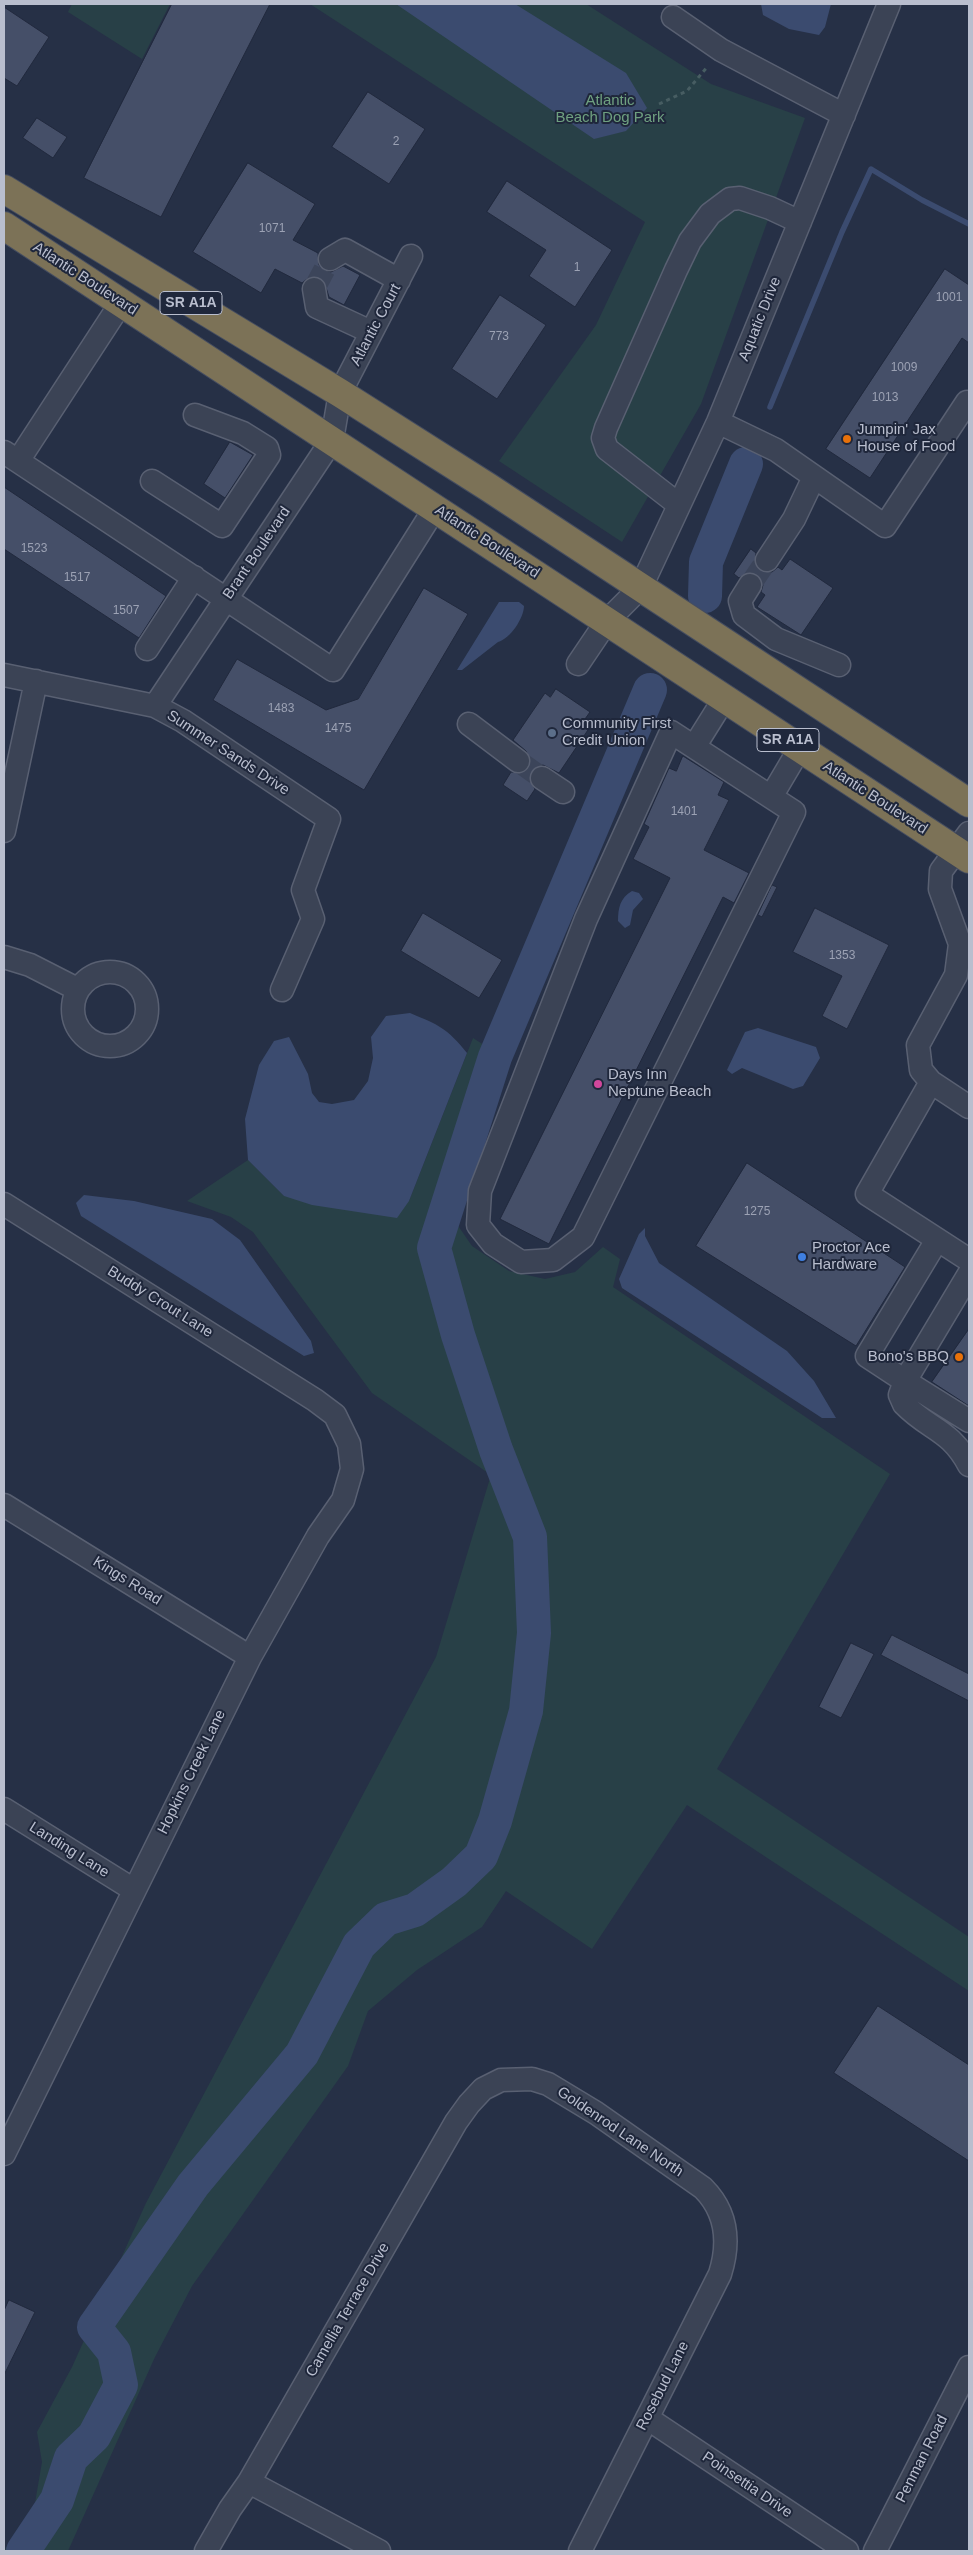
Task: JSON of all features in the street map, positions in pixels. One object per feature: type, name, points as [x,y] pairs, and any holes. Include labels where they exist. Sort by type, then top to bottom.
[{"type":"highway","name":"SR A1A","points":[[4,181],[43,213],[340,393],[641,587],[969,803]]},
{"type":"highway","points":[[4,189],[43,213]]},
{"type":"highway","name":"Atlantic Boulevard","points":[[4,226],[724,699],[800,748],[965,847]]},
{"type":"street","name":"Aquatic Drive","points":[[578,664],[607,621],[641,587],[718,422],[889,4]]},
{"type":"street","points":[[673,17],[721,50],[844,115]]},
{"type":"street","points":[[679,505],[607,449],[603,438],[676,270],[690,241],[710,214],[730,199],[740,198],[770,208],[800,222]]},
{"type":"street","points":[[330,259],[344,250],[399,280]]},
{"type":"street","name":"Atlantic Court","points":[[340,393],[411,256]]},
{"type":"street","points":[[314,290],[317,307],[371,332]]},
{"type":"street","points":[[121,303],[11,457],[227,598],[333,670],[435,508]]},
{"type":"street","name":"Brant Boulevard","points":[[155,706],[332,440],[340,393]]},
{"type":"street","points":[[718,422],[776,450],[885,526],[967,402],[969,404]]},
{"type":"street","points":[[152,481],[222,526],[269,455],[267,448],[243,433],[195,415]]},
{"type":"street","points":[[767,560],[794,519],[814,477]]},
{"type":"street","points":[[147,649],[194,577]]},
{"type":"street","points":[[750,585],[740,601],[744,615],[776,638],[839,665]]},
{"type":"street","name":"Summer Sands Drive","points":[[4,675],[155,706],[183,721],[329,819],[303,890],[313,919],[282,990]]},
{"type":"street","points":[[4,831],[36,681]]},
{"type":"street","points":[[694,747],[724,699]]},
{"type":"street","points":[[468,724],[518,761]]},
{"type":"street","points":[[671,732],[770,797],[794,812],[583,1237],[553,1260],[521,1262],[493,1244],[478,1226],[480,1191],[586,919],[671,732]]},
{"type":"street","points":[[770,797],[800,748]]},
{"type":"street","points":[[542,778],[563,792]]},
{"type":"street","points":[[965,847],[941,872],[940,889],[964,944],[956,975],[918,1045],[920,1070],[931,1082],[969,1106]]},
{"type":"street","points":[[4,956],[30,965],[77,989]]},
{"type":"street","points":[[931,1082],[867,1194],[969,1260]]},
{"type":"street","name":"Buddy Crout Lane","points":[[4,1204],[315,1400]]},
{"type":"street","points":[[937,1240],[867,1356],[969,1422]]},
{"type":"street","points":[[969,1274],[906,1381],[900,1396],[904,1404],[951,1438],[960,1447],[969,1465]]},
{"type":"street","name":"Hopkins Creek Lane","points":[[4,2154],[10,2122],[134,1890],[250,1657],[318,1536],[343,1500],[352,1469],[349,1444],[335,1415],[315,1400]]},
{"type":"street","name":"Kings Road","points":[[4,1505],[250,1657]]},
{"type":"street","name":"Landing Lane","points":[[4,1810],[134,1890]]},
{"type":"street","name":"Goldenrod Lane North","points":[[500,2080],[532,2079],[548,2084],[596,2113],[703,2188],[715,2200],[722,2216]]},
{"type":"street","name":"Camellia Terrace Drive","points":[[206,2551],[230,2509],[249,2482],[456,2122],[468,2104],[484,2089],[500,2080]]},
{"type":"street","name":"Rosebud Lane","points":[[580,2551],[720,2274],[725,2258],[726,2231],[722,2216]]},
{"type":"street","name":"Penman Road","points":[[874,2551],[969,2367]]},
{"type":"street","name":"Poinsettia Drive","points":[[647,2418],[847,2551]]},
{"type":"street","points":[[249,2482],[379,2551]]},
{"type":"path","points":[[659,104],[687,91],[721,50]]},
{"type":"green space","points":[[72,4],[170,4],[142,59],[68,12]]},
{"type":"green space","name":"Atlantic Beach Dog Park","points":[[310,4],[586,4],[711,84],[805,118],[701,404],[622,542],[499,461],[596,325],[645,222]]},
{"type":"green space","points":[[473,1038],[504,1058],[452,1217],[472,1246],[509,1271],[545,1279],[575,1272],[603,1247],[620,1259],[613,1287],[890,1474],[717,1769],[969,1937],[969,1991],[687,1805],[592,1949],[506,1891],[482,1927],[417,1970],[368,2011],[348,2066],[192,2286],[155,2357],[68,2551],[4,2551],[35,2503],[42,2462],[37,2432],[72,2367],[146,2203],[436,1657],[491,1475],[372,1393],[253,1232],[231,1217],[187,1201],[248,1160],[284,1196],[409,1201]]},
{"type":"water","points":[[396,4],[515,4],[626,73],[647,108],[626,131],[594,139]]},
{"type":"water","points":[[761,4],[831,4],[825,27],[819,35],[789,29],[763,15]]},
{"type":"water","points":[[499,602],[519,602],[524,606],[519,622],[507,637],[462,670],[457,670]]},
{"type":"water","points":[[632,891],[639,893],[643,899],[633,910],[630,925],[625,928],[618,921],[619,908],[622,900]]},
{"type":"water","points":[[410,1013],[442,1028],[467,1053],[409,1201],[397,1218],[312,1205],[284,1196],[248,1160],[245,1119],[259,1065],[274,1041],[289,1037],[308,1074],[312,1093],[319,1102],[332,1104],[354,1100],[368,1081],[373,1058],[371,1037],[386,1016]]},
{"type":"water","points":[[758,1028],[816,1047],[820,1058],[803,1086],[793,1089],[742,1068],[732,1074],[727,1070],[745,1032]]},
{"type":"water","points":[[84,1195],[134,1201],[212,1219],[240,1240],[311,1341],[314,1353],[304,1356],[81,1216],[76,1203]]},
{"type":"water","points":[[645,1228],[645,1236],[659,1263],[787,1351],[814,1381],[836,1418],[822,1418],[622,1288],[619,1279],[639,1234]]},
{"type":"building","points":[[172,4],[270,4],[161,217],[84,178]]},
{"type":"building","points":[[4,7],[49,37],[17,86],[4,78]]},
{"type":"building","points":[[368,92],[425,129],[389,184],[332,147]]},
{"type":"building","points":[[37,118],[67,137],[53,158],[23,138]]},
{"type":"building","points":[[248,163],[315,204],[293,240],[318,253],[319,265],[324,271],[331,272],[343,266],[360,275],[344,305],[329,297],[324,281],[318,277],[311,276],[302,283],[275,269],[261,293],[193,252]]},
{"type":"building","points":[[507,181],[612,250],[575,307],[529,276],[546,250],[487,212]]},
{"type":"building","points":[[945,269],[969,285],[969,343],[962,338],[870,478],[826,449]]},
{"type":"building","points":[[500,295],[546,325],[497,399],[452,369]]},
{"type":"building","points":[[230,442],[253,455],[225,498],[204,484]]},
{"type":"building","points":[[4,487],[166,596],[139,638],[4,549]]},
{"type":"building","points":[[751,549],[756,553],[755,565],[760,571],[772,572],[778,567],[782,570],[790,559],[833,588],[801,635],[757,607],[765,595],[761,592],[763,585],[757,574],[750,572],[739,578],[734,574]]},
{"type":"building","points":[[424,588],[468,614],[364,790],[213,700],[237,659],[326,710],[358,699]]},
{"type":"building","name":"Community First Credit Union","points":[[556,689],[590,712],[585,719],[592,724],[559,773],[543,765],[531,770],[529,778],[535,789],[527,801],[503,785],[511,772],[524,773],[531,763],[526,751],[513,740],[545,693],[550,697]]},
{"type":"building","name":"Days Inn Neptune Beach","points":[[683,756],[724,782],[718,795],[729,800],[704,850],[749,873],[734,903],[723,897],[549,1244],[500,1219],[670,878],[633,859],[649,827],[644,824],[669,768],[676,771]]},
{"type":"building","points":[[772,885],[777,887],[762,917],[758,915]]},
{"type":"building","points":[[815,908],[889,945],[847,1029],[822,1016],[842,976],[793,952]]},
{"type":"building","points":[[423,913],[502,960],[479,998],[401,951]]},
{"type":"building","name":"Proctor Ace Hardware","points":[[747,1163],[905,1267],[856,1346],[696,1246]]},
{"type":"building","name":"Bono's BBQ","points":[[969,1329],[969,1406],[932,1382]]},
{"type":"building","points":[[892,1635],[969,1674],[969,1701],[881,1655]]},
{"type":"building","points":[[851,1643],[874,1654],[841,1718],[819,1707]]},
{"type":"building","points":[[878,2006],[969,2065],[969,2161],[834,2073]]},
{"type":"building","points":[[9,2300],[35,2312],[4,2375],[4,2311]]},
{"type":"waterway","points":[[770,407],[842,232],[871,169],[922,200],[969,224]]},
{"type":"waterway","points":[[705,596],[706,562],[746,464]]},
{"type":"waterway","points":[[23,2551],[57,2500],[71,2458],[94,2436],[121,2385],[114,2352],[94,2327],[193,2185],[302,2054],[359,1945],[386,1919],[415,1910],[454,1882],[481,1856],[495,1821],[526,1711],[534,1633],[530,1537],[496,1450],[458,1335],[434,1248],[495,1057],[650,690]]},
{"type":"tunnel","points":[[314,289],[330,259]]},
{"type":"tunnel","points":[[750,585],[767,560]]},
{"type":"tunnel","points":[[518,761],[542,778]]},
{"type":"place","name":"Jumpin' Jax House of Food","points":[[847,439]]},
{"type":"place","name":"Community First Credit Union","points":[[552,733]]},
{"type":"place","name":"Days Inn Neptune Beach","points":[[598,1084]]},
{"type":"place","name":"Proctor Ace Hardware","points":[[802,1257]]},
{"type":"place","name":"Bono's BBQ","points":[[959,1357]]}]
